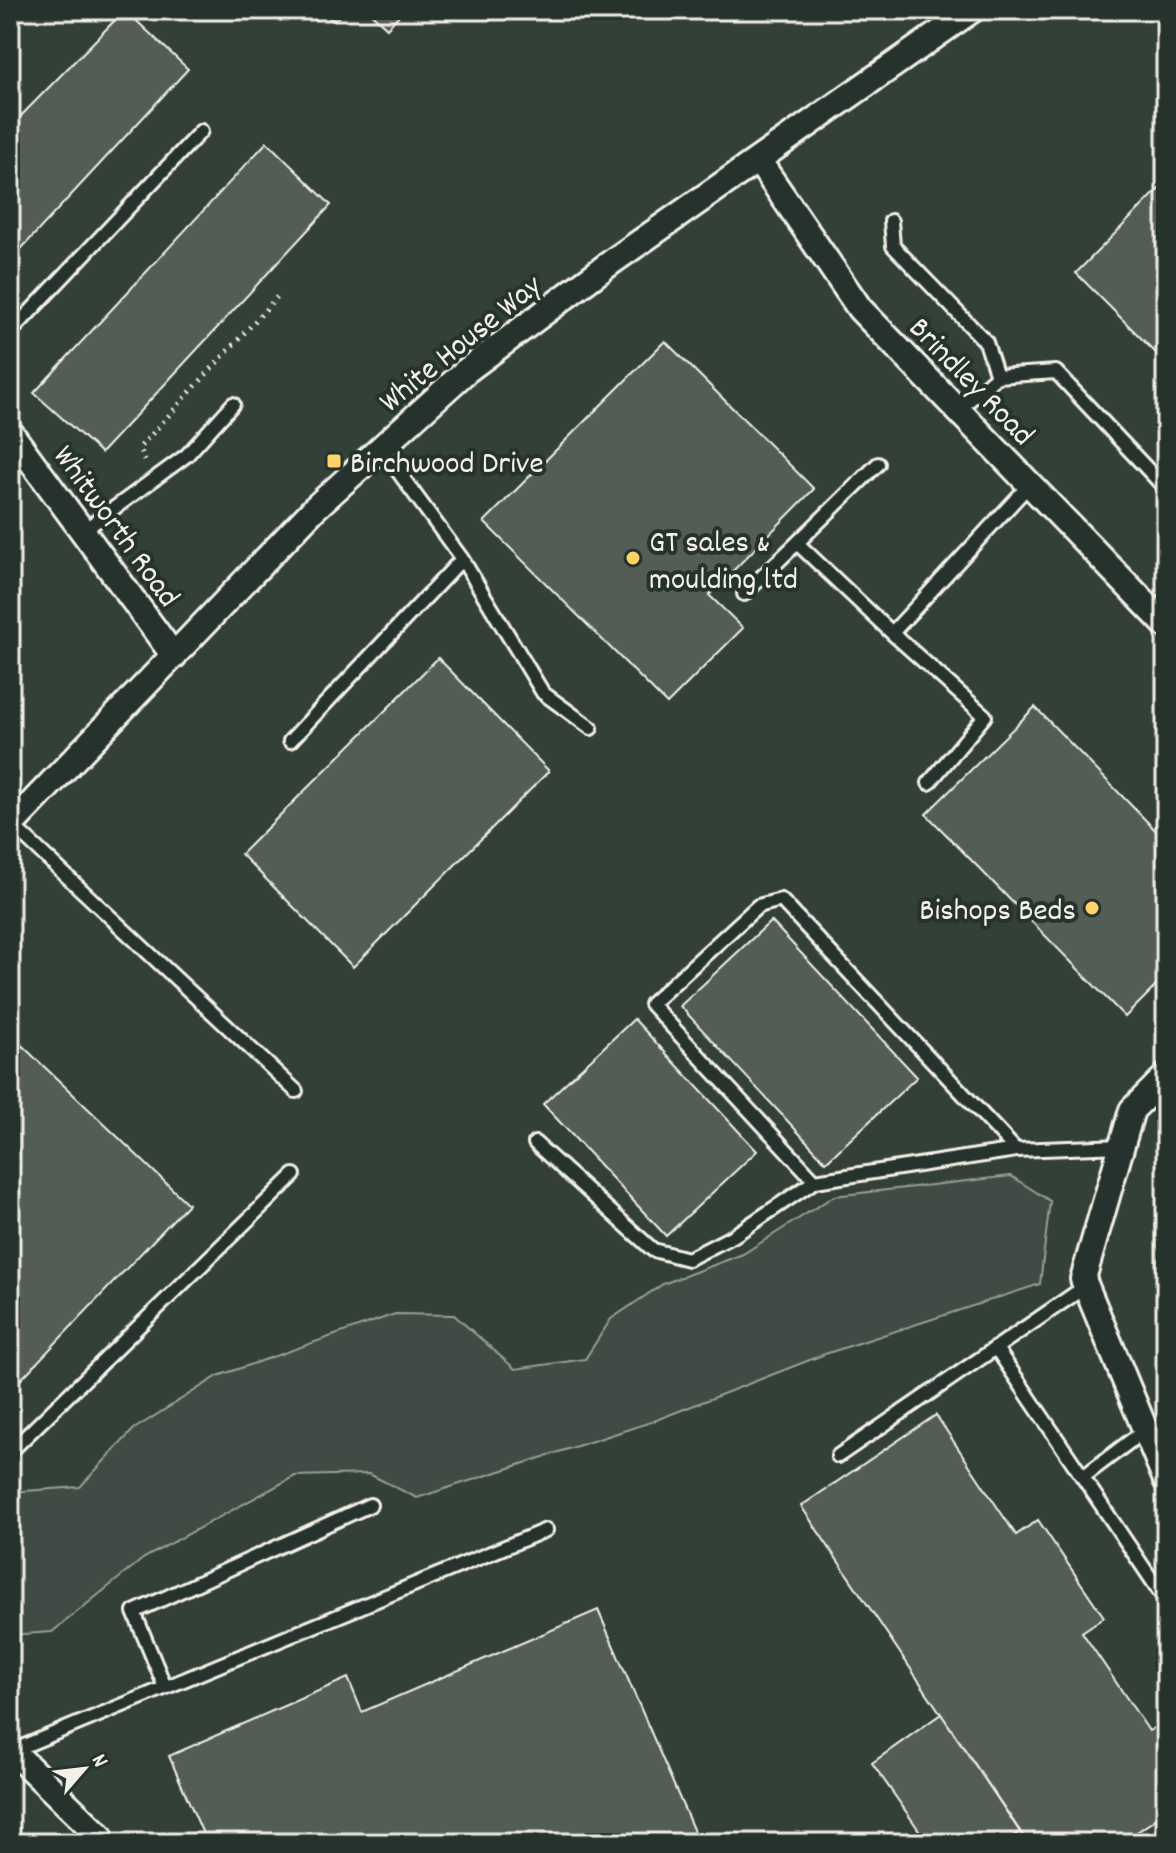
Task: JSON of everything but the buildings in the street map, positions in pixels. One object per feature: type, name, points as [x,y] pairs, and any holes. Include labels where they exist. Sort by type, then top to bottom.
[{"type":"street","name":"White House Way","points":[[11,825],[315,508],[466,371],[613,261],[972,10]]},
{"type":"street","name":"Brindley Road","points":[[758,160],[860,309],[1166,625]]},
{"type":"street","name":"Whitworth Road","points":[[10,432],[174,656]]},
{"type":"street","points":[[1166,1076],[1132,1110],[1083,1279],[1166,1480]]},
{"type":"street","points":[[11,1750],[100,1836],[102,1843]]},
{"type":"lane","points":[[10,333],[201,131]]},
{"type":"lane","points":[[891,221],[893,246],[986,342],[997,376]]},
{"type":"lane","points":[[958,410],[997,376],[1056,372],[1166,489]]},
{"type":"lane","points":[[83,531],[187,455],[233,404]]},
{"type":"lane","points":[[381,448],[462,559],[543,693],[591,728]]},
{"type":"lane","points":[[744,594],[878,464]]},
{"type":"lane","points":[[892,633],[1030,484]]},
{"type":"lane","points":[[797,543],[985,716],[929,783]]},
{"type":"lane","points":[[290,741],[462,559]]},
{"type":"lane","points":[[11,825],[296,1091]]},
{"type":"lane","points":[[815,1181],[651,1004],[758,906],[781,900],[1016,1150]]},
{"type":"lane","points":[[535,1143],[653,1250],[688,1259],[733,1236],[815,1181],[1016,1150],[1122,1146]]},
{"type":"lane","points":[[10,1452],[294,1175]]},
{"type":"lane","points":[[838,1456],[1086,1286]]},
{"type":"lane","points":[[996,1348],[1165,1599]]},
{"type":"lane","points":[[1083,1477],[1145,1430]]},
{"type":"lane","points":[[165,1687],[134,1612],[370,1505]]},
{"type":"lane","points":[[11,1750],[546,1530]]},
{"type":"path","points":[[150,482],[140,447],[277,297]]},
{"type":"shaded area","points":[[10,10],[1166,10],[1166,1843],[10,1843]]},
{"type":"shaded area","points":[[1011,1176],[1050,1201],[1040,1284],[825,1354],[651,1422],[417,1498],[369,1474],[295,1476],[144,1558],[52,1632],[10,1635],[10,1492],[80,1487],[134,1429],[218,1376],[395,1314],[454,1315],[515,1369],[585,1359],[611,1319],[663,1284],[743,1254],[834,1196]]},
{"type":"shaded area","points":[[1166,1187],[1166,1311],[1161,1307],[1155,1225]]},
{"type":"place","name":"Birchwood Drive","points":[[334,461]]},
{"type":"place","name":"GT sales & moulding ltd","points":[[633,558]]},
{"type":"place","name":"Bishops Beds","points":[[1092,908]]}]
